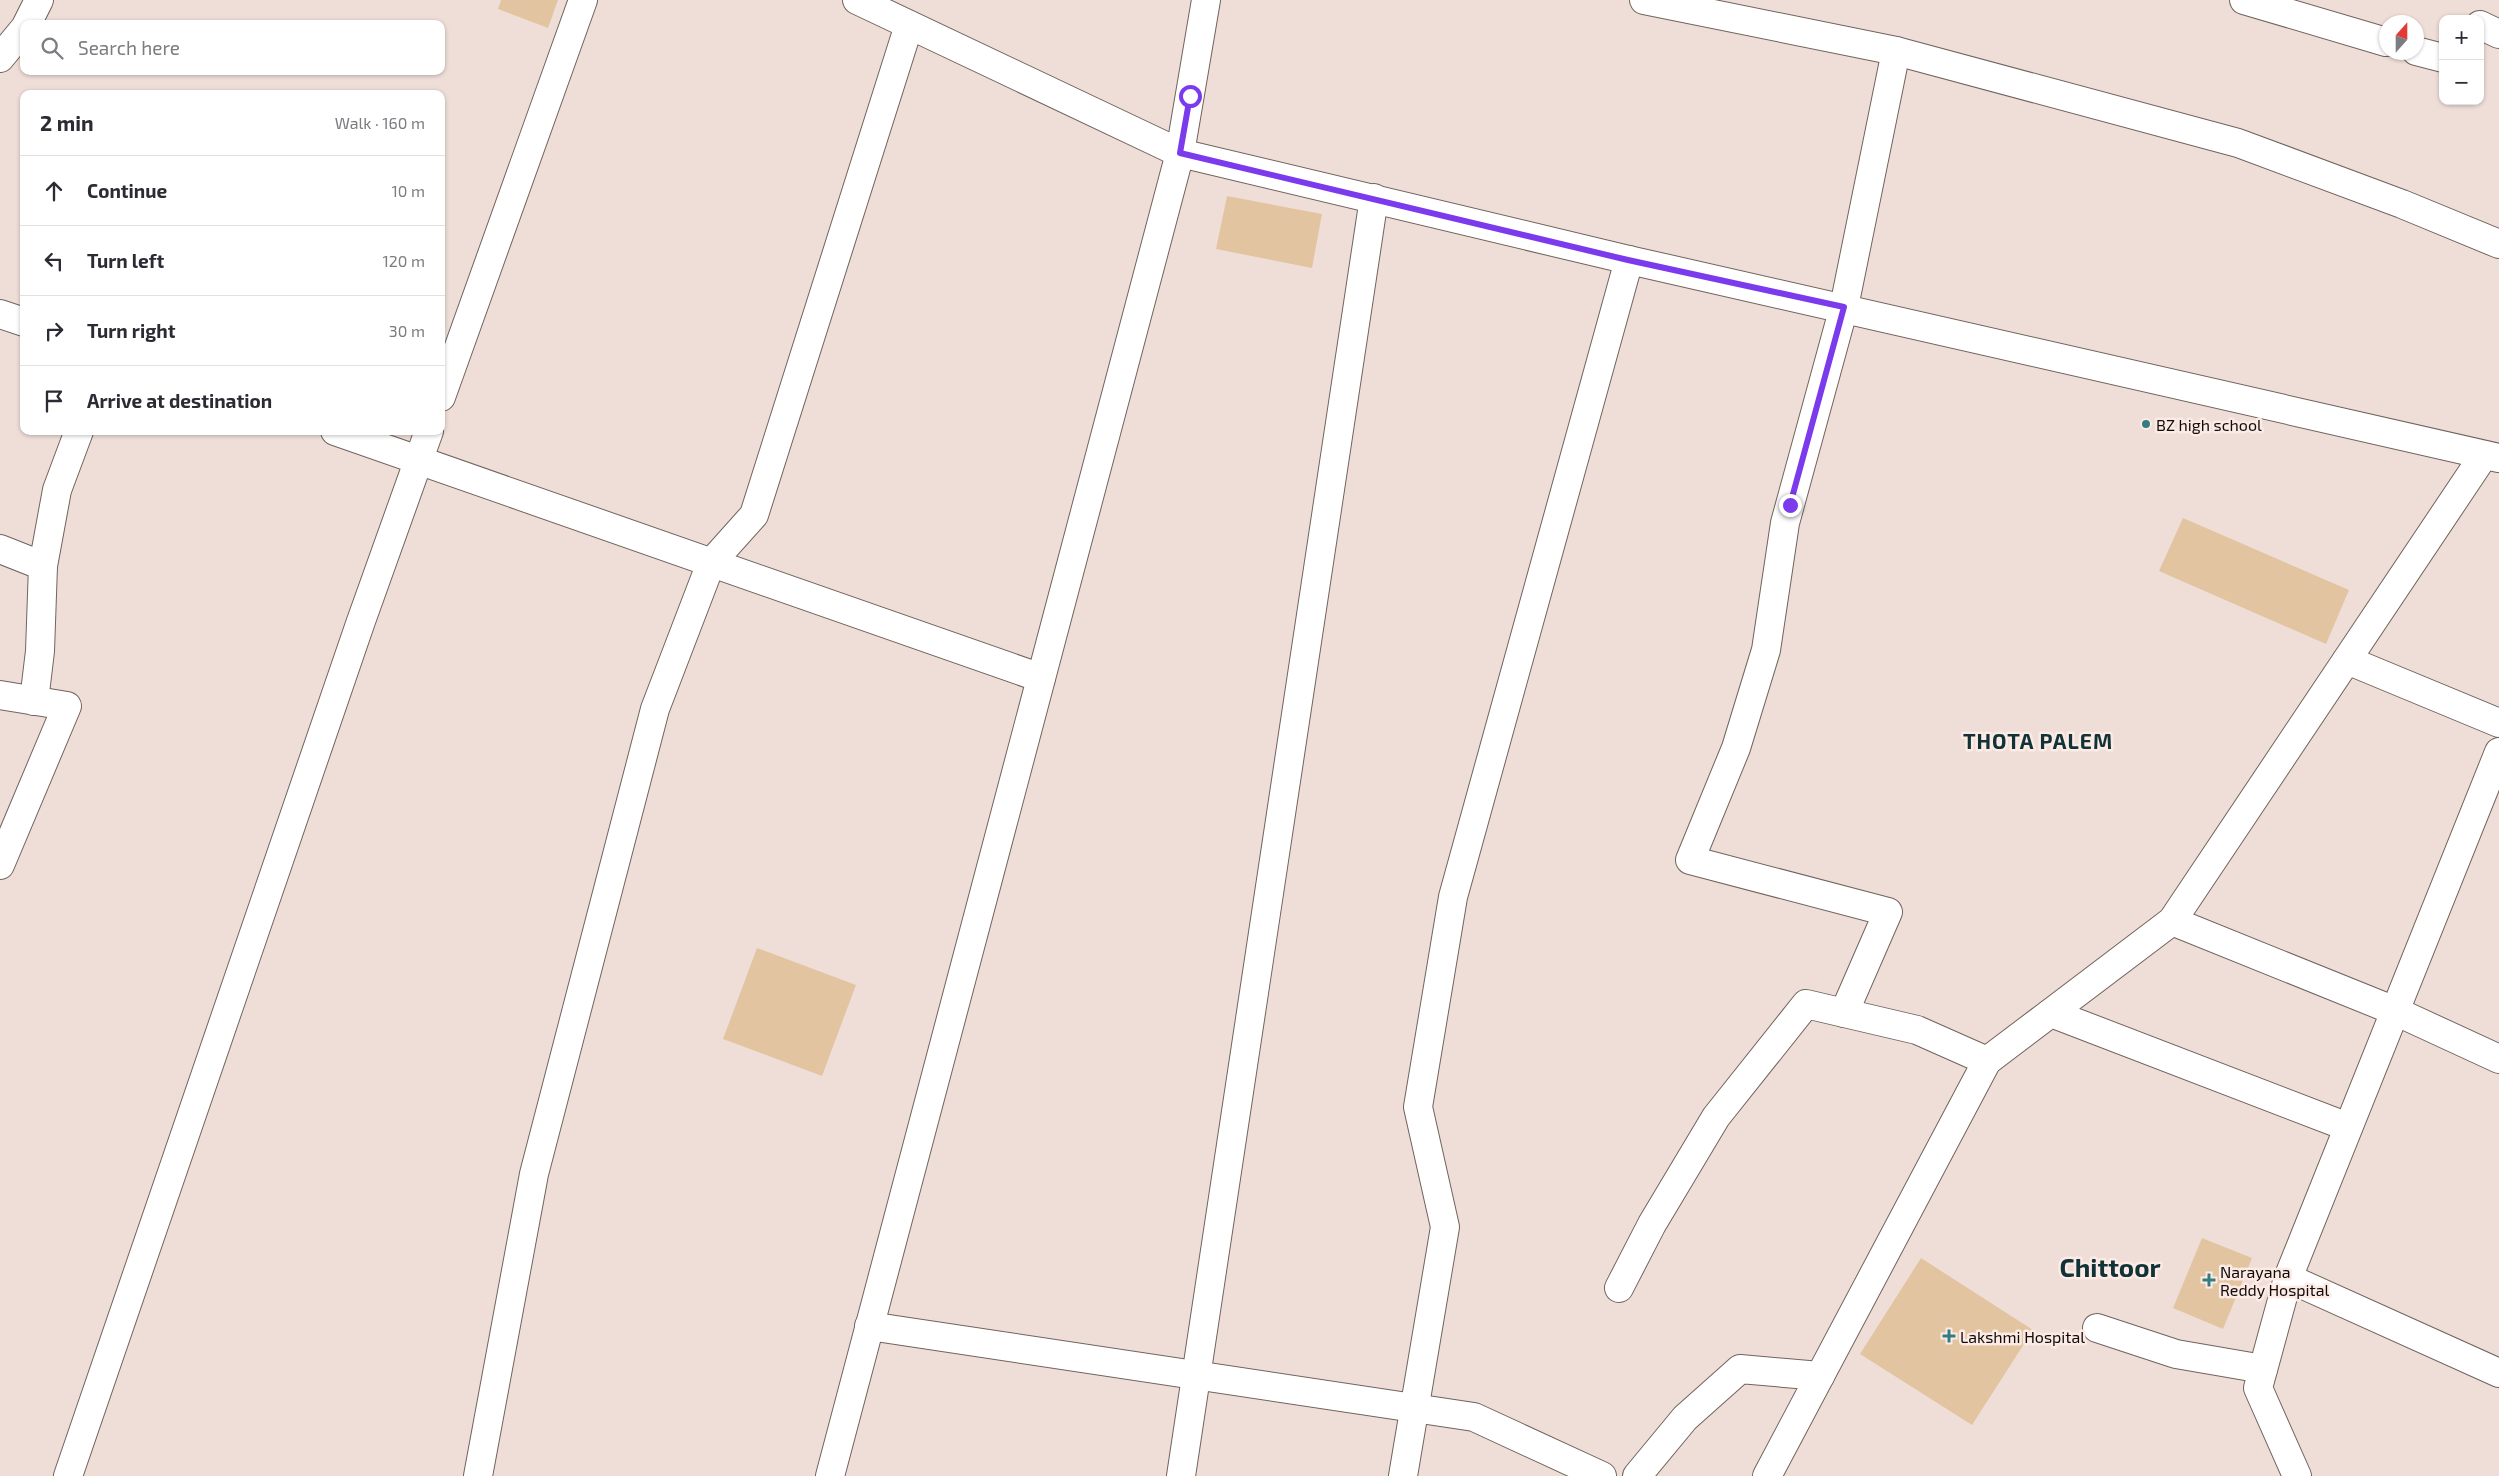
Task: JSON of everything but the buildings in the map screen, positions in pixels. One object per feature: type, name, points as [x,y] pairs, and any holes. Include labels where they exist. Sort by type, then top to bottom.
[{"type":"street","points":[[29,20],[39,0]]},
{"type":"street","points":[[445,387],[583,0]]},
{"type":"street","points":[[857,0],[1180,153],[1628,260],[1844,307],[2492,456],[2347,660],[2172,921],[1987,1061],[1767,1476]]},
{"type":"street","points":[[830,1476],[1180,153],[1206,0]]},
{"type":"street","points":[[1644,0],[1896,51],[2238,143],[2402,204],[2499,244]]},
{"type":"street","points":[[2244,0],[2379,40]]},
{"type":"street","points":[[478,1476],[534,1174],[655,709],[711,563],[754,515],[909,25]]},
{"type":"street","points":[[2484,27],[2499,34]]},
{"type":"street","points":[[0,58],[20,34]]},
{"type":"street","points":[[1844,1013],[1888,912],[1690,860],[1736,748],[1766,650],[1785,523],[1844,307],[1896,51]]},
{"type":"street","points":[[2424,53],[2439,57]]},
{"type":"street","points":[[1182,1476],[1374,198]]},
{"type":"street","points":[[1403,1476],[1445,1227],[1418,1106],[1453,897],[1628,260]]},
{"type":"street","points":[[0,314],[20,321]]},
{"type":"street","points":[[34,700],[40,651],[44,566],[57,490],[78,435]]},
{"type":"street","points":[[346,435],[1041,678]]},
{"type":"street","points":[[68,1476],[354,642],[428,435]]},
{"type":"street","points":[[0,549],[44,566]]},
{"type":"street","points":[[2347,660],[2499,723]]},
{"type":"street","points":[[0,695],[67,706],[0,865]]},
{"type":"street","points":[[2297,1476],[2258,1388],[2288,1278],[2499,752]]},
{"type":"street","points":[[2172,921],[2395,1011],[2499,1059]]},
{"type":"street","points":[[1619,1288],[1652,1224],[1716,1117],[1806,1004],[1918,1030],[1987,1061]]},
{"type":"street","points":[[2051,1013],[2348,1127]]},
{"type":"street","points":[[2288,1278],[2499,1373]]},
{"type":"street","points":[[869,1326],[1474,1417],[1602,1476]]},
{"type":"street","points":[[2097,1328],[2176,1354],[2263,1369]]},
{"type":"street","points":[[1637,1476],[1685,1418],[1740,1369],[1820,1376]]},
{"type":"place","name":"BZ high school","points":[[2146,424]]},
{"type":"place","name":"Narayana Reddy Hospital","points":[[2209,1280]]},
{"type":"place","name":"Lakshmi Hospital","points":[[1949,1336]]},
{"type":"district","name":"THOTA PALEM","points":[[2038,740]]},
{"type":"district","name":"Chittoor","points":[[2110,1266]]},
{"type":"route","points":[[1190,96],[1180,153],[1628,260],[1844,307],[1790,505]]}]
